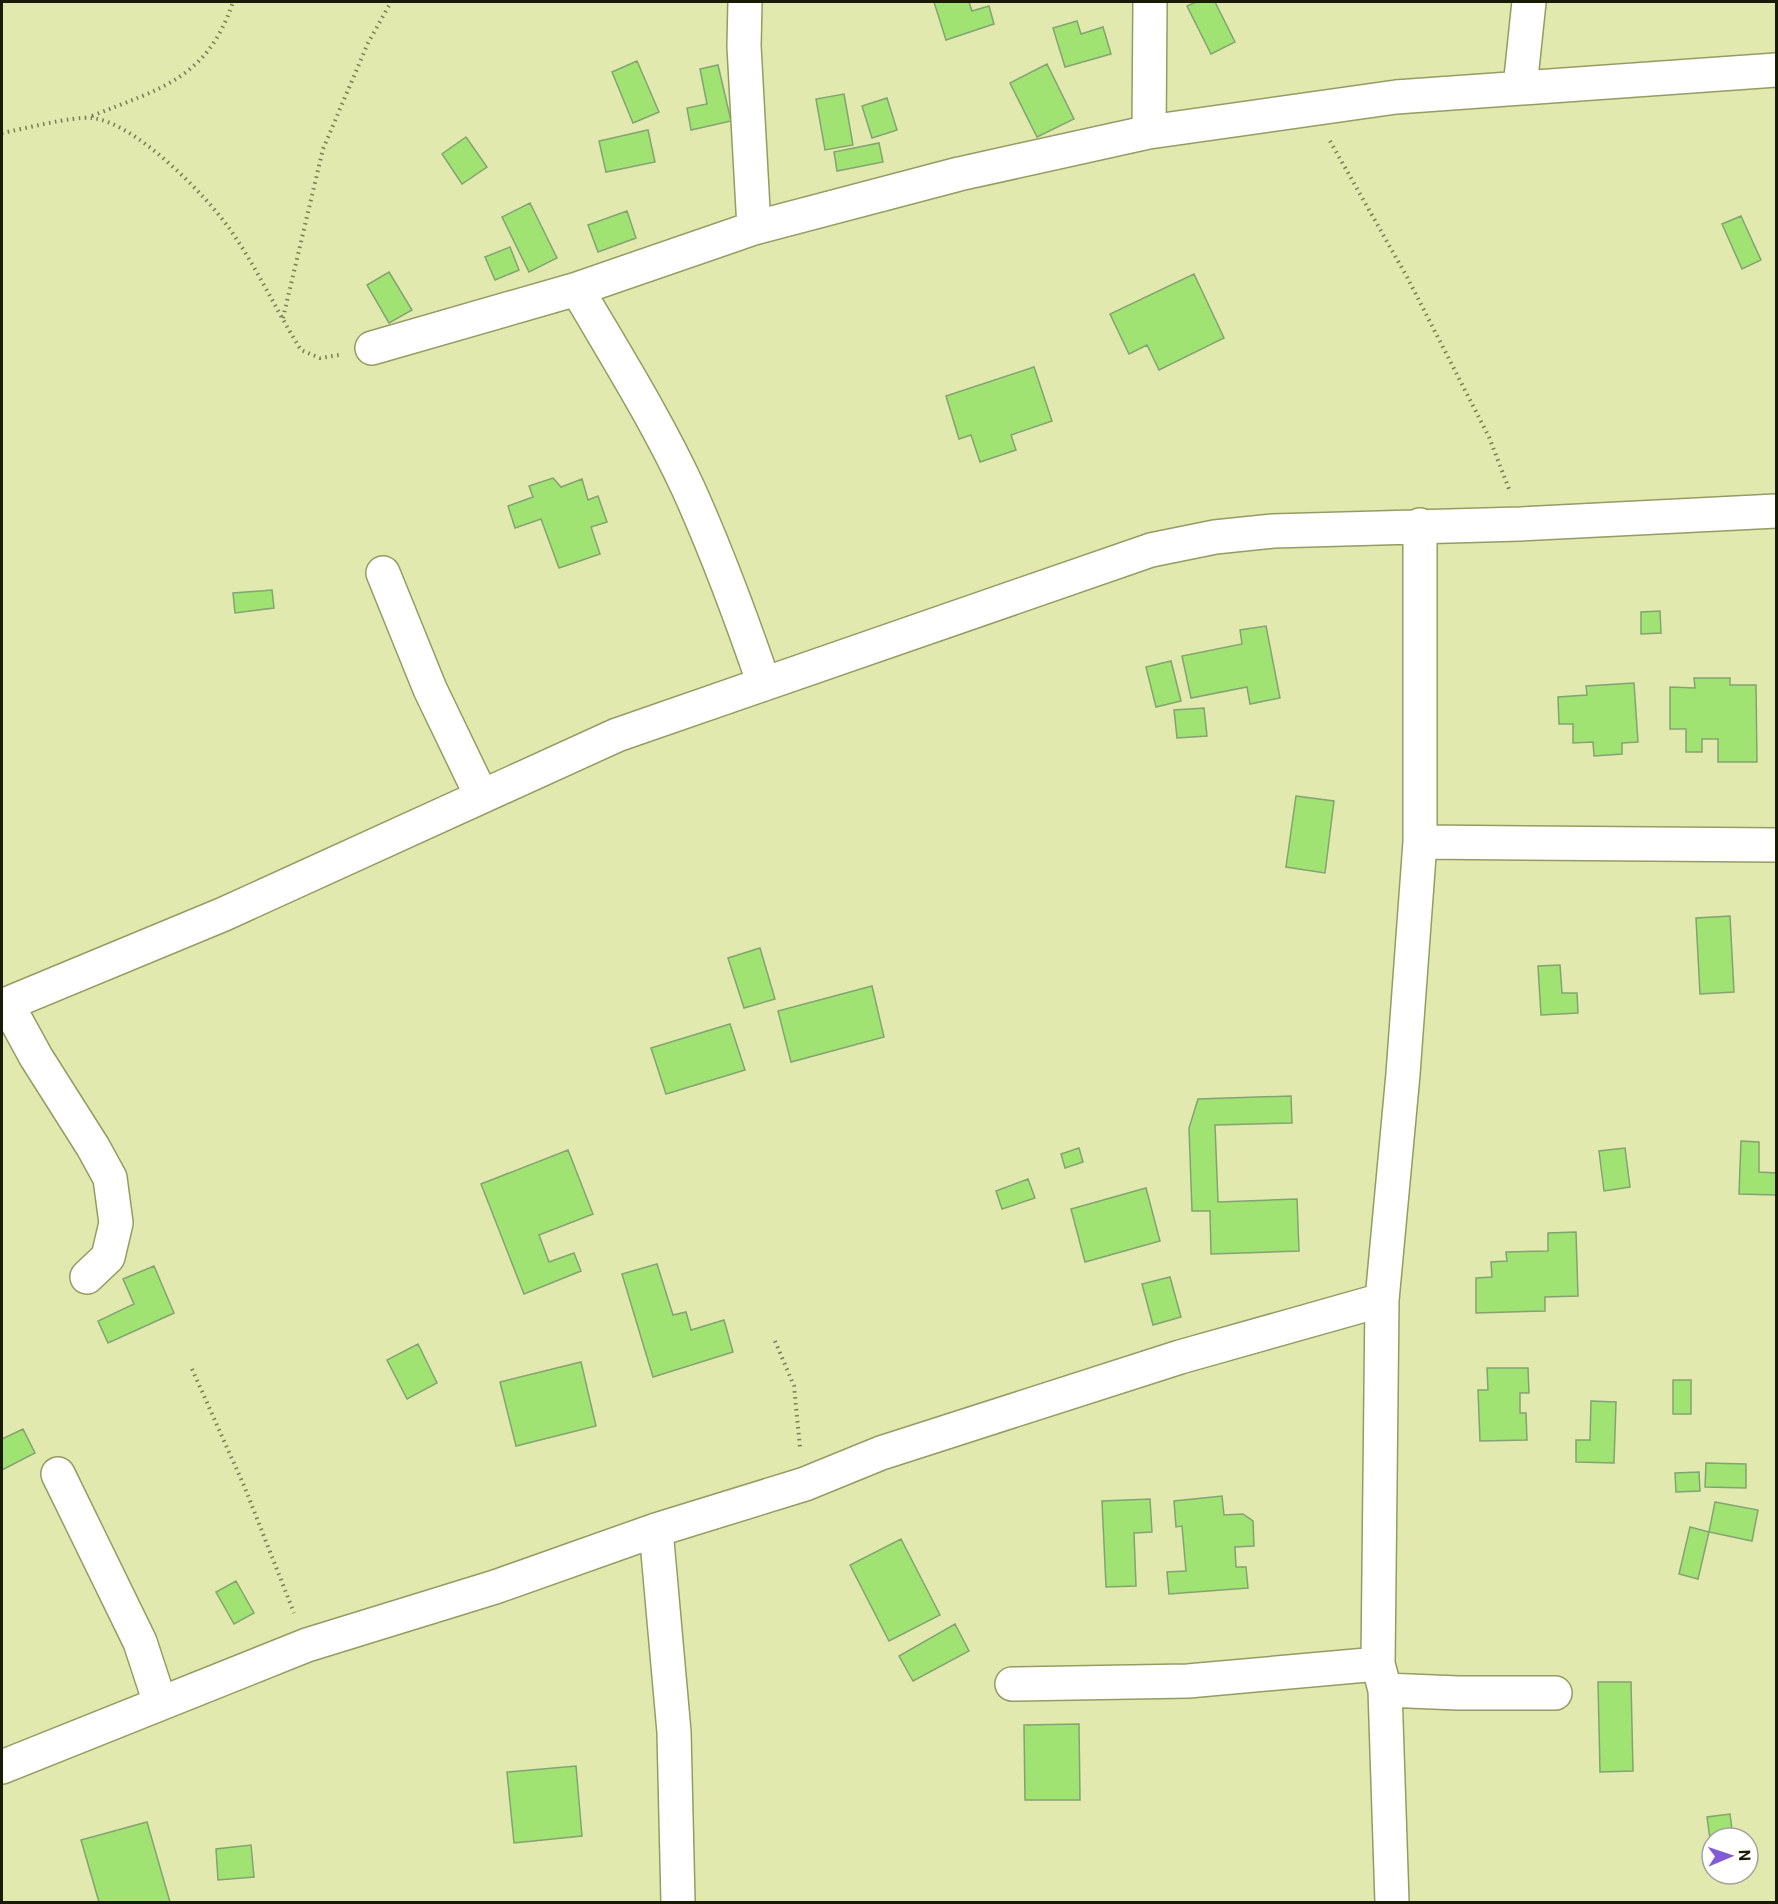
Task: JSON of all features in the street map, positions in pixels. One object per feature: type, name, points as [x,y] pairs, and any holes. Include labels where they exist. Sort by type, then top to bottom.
[{"type":"street","points":[[745,2],[744,46],[754,228]]},
{"type":"street","points":[[1149,132],[1150,2]]},
{"type":"street","points":[[1520,87],[1529,2]]},
{"type":"street","points":[[372,348],[577,289],[754,228],[960,174],[1149,132],[1396,96],[1776,70]]},
{"type":"street","points":[[577,289],[634,387],[687,487],[732,593],[764,684]]},
{"type":"street","points":[[87,1277],[108,1257],[116,1223],[110,1178],[4,1005],[224,914],[617,735],[1151,550],[1215,537],[1273,531],[1420,525],[1520,524],[1776,511]]},
{"type":"street","points":[[1392,1902],[1381,1677],[1382,1300],[1420,842],[1420,525]]},
{"type":"street","points":[[383,573],[430,689],[481,795]]},
{"type":"street","points":[[1420,842],[1776,845]]},
{"type":"street","points":[[2,1767],[307,1645],[495,1587],[656,1530],[805,1484],[881,1453],[1180,1357],[1382,1300]]},
{"type":"street","points":[[58,1474],[140,1642],[160,1702]]},
{"type":"street","points":[[656,1530],[674,1732],[678,1902]]},
{"type":"street","points":[[1012,1684],[1381,1677],[1458,1693],[1555,1693]]},
{"type":"path","points":[[2,133],[90,117],[174,83],[191,70],[212,46],[233,2]]},
{"type":"path","points":[[283,319],[323,149],[368,43],[391,2]]},
{"type":"path","points":[[1311,107],[1407,277],[1489,437],[1520,524]]},
{"type":"path","points":[[90,117],[126,129],[186,180],[228,227],[301,350],[314,357],[330,357],[372,348]]},
{"type":"path","points":[[775,1341],[794,1386],[805,1484]]},
{"type":"path","points":[[192,1369],[245,1488],[307,1645]]},
{"type":"building","points":[[934,2],[969,2],[972,11],[989,6],[994,24],[946,40]]},
{"type":"building","points":[[1196,2],[1215,2],[1235,42],[1211,54],[1187,6]]},
{"type":"building","points":[[1077,21],[1081,34],[1103,27],[1111,54],[1065,67],[1053,28]]},
{"type":"building","points":[[637,61],[659,112],[633,123],[612,72]]},
{"type":"building","points":[[1047,64],[1074,119],[1037,137],[1010,83]]},
{"type":"building","points":[[718,65],[731,121],[691,130],[687,108],[707,104],[700,69]]},
{"type":"building","points":[[844,94],[853,145],[825,150],[816,99]]},
{"type":"building","points":[[887,98],[897,130],[872,138],[862,106]]},
{"type":"building","points":[[648,130],[655,162],[606,172],[599,141]]},
{"type":"building","points":[[466,137],[487,167],[462,184],[442,154]]},
{"type":"building","points":[[879,143],[883,162],[837,171],[834,152]]},
{"type":"building","points":[[530,203],[557,258],[529,272],[502,217]]},
{"type":"building","points":[[627,211],[636,238],[598,252],[588,225]]},
{"type":"building","points":[[1741,216],[1761,260],[1742,269],[1722,224]]},
{"type":"building","points":[[510,247],[519,270],[495,280],[485,257]]},
{"type":"building","points":[[389,272],[412,310],[389,323],[367,285]]},
{"type":"building","points":[[1194,274],[1224,338],[1159,370],[1147,345],[1129,354],[1110,314]]},
{"type":"building","points":[[1034,367],[1052,421],[1011,435],[1016,450],[980,462],[971,435],[959,439],[946,396]]},
{"type":"building","points":[[553,478],[561,487],[582,479],[588,500],[598,496],[607,522],[591,527],[600,554],[559,568],[541,519],[515,528],[508,506],[533,497],[529,486]]},
{"type":"building","points":[[272,590],[274,608],[235,613],[233,593]]},
{"type":"building","points":[[1660,611],[1661,633],[1641,634],[1641,612]]},
{"type":"building","points":[[1266,626],[1280,698],[1250,704],[1247,687],[1191,698],[1182,656],[1242,644],[1240,630]]},
{"type":"building","points":[[1171,661],[1181,701],[1156,707],[1146,667]]},
{"type":"building","points":[[1694,678],[1730,678],[1730,685],[1756,685],[1757,762],[1718,762],[1718,739],[1702,739],[1702,752],[1686,752],[1686,729],[1670,729],[1670,687],[1695,688]]},
{"type":"building","points":[[1634,683],[1638,742],[1622,743],[1622,754],[1594,756],[1593,742],[1573,743],[1573,724],[1559,724],[1558,697],[1587,695],[1586,686]]},
{"type":"building","points":[[1204,708],[1207,736],[1177,738],[1174,710]]},
{"type":"building","points":[[1296,796],[1334,801],[1325,873],[1286,867]]},
{"type":"building","points":[[1730,916],[1734,992],[1700,994],[1696,918]]},
{"type":"building","points":[[760,948],[775,999],[744,1008],[728,958]]},
{"type":"building","points":[[1560,965],[1562,993],[1577,993],[1578,1013],[1541,1015],[1538,966]]},
{"type":"building","points":[[872,986],[884,1037],[791,1062],[778,1011]]},
{"type":"building","points":[[730,1024],[745,1070],[666,1094],[651,1048]]},
{"type":"building","points":[[1291,1096],[1292,1123],[1215,1125],[1218,1202],[1297,1199],[1299,1251],[1211,1254],[1210,1211],[1192,1211],[1189,1128],[1198,1099]]},
{"type":"building","points":[[1741,1141],[1759,1142],[1759,1172],[1776,1173],[1776,1195],[1739,1194]]},
{"type":"building","points":[[1079,1148],[1083,1162],[1065,1168],[1061,1154]]},
{"type":"building","points":[[1625,1148],[1630,1187],[1604,1191],[1599,1151]]},
{"type":"building","points":[[568,1150],[593,1214],[539,1235],[549,1262],[574,1253],[581,1271],[524,1294],[481,1184]]},
{"type":"building","points":[[1028,1179],[1035,1198],[1002,1209],[996,1191]]},
{"type":"building","points":[[1146,1188],[1160,1241],[1085,1262],[1071,1209]]},
{"type":"building","points":[[1576,1232],[1578,1296],[1545,1297],[1545,1311],[1476,1313],[1476,1278],[1492,1277],[1491,1262],[1507,1261],[1506,1252],[1548,1251],[1548,1233]]},
{"type":"building","points":[[657,1264],[673,1315],[686,1312],[691,1330],[724,1320],[733,1352],[653,1377],[622,1274]]},
{"type":"building","points":[[154,1266],[174,1313],[108,1343],[98,1321],[134,1304],[123,1279]]},
{"type":"building","points":[[1170,1277],[1181,1317],[1153,1325],[1142,1284]]},
{"type":"building","points":[[418,1344],[437,1383],[407,1399],[387,1360]]},
{"type":"building","points":[[581,1362],[596,1426],[516,1446],[500,1382]]},
{"type":"building","points":[[1487,1368],[1528,1368],[1529,1393],[1520,1393],[1520,1413],[1526,1413],[1527,1440],[1480,1441],[1478,1390],[1488,1390]]},
{"type":"building","points":[[1673,1380],[1691,1380],[1691,1414],[1673,1414]]},
{"type":"building","points":[[1591,1401],[1616,1402],[1614,1463],[1576,1462],[1576,1440],[1590,1440]]},
{"type":"building","points":[[23,1429],[35,1453],[2,1470],[2,1439]]},
{"type":"building","points":[[1706,1463],[1746,1464],[1746,1488],[1705,1487]]},
{"type":"building","points":[[1699,1472],[1700,1491],[1676,1492],[1675,1473]]},
{"type":"building","points":[[1222,1496],[1224,1515],[1243,1514],[1253,1521],[1254,1546],[1235,1547],[1236,1567],[1246,1567],[1248,1588],[1169,1594],[1167,1572],[1186,1571],[1182,1526],[1176,1527],[1174,1501]]},
{"type":"building","points":[[1150,1499],[1152,1532],[1134,1533],[1136,1586],[1106,1587],[1102,1501]]},
{"type":"building","points":[[1715,1502],[1758,1510],[1752,1541],[1709,1532]]},
{"type":"building","points":[[1690,1527],[1709,1532],[1698,1579],[1679,1574]]},
{"type":"building","points":[[901,1539],[940,1615],[889,1641],[850,1565]]},
{"type":"building","points":[[236,1581],[254,1613],[234,1624],[216,1592]]},
{"type":"building","points":[[955,1624],[969,1651],[913,1681],[899,1656]]},
{"type":"building","points":[[1598,1682],[1631,1682],[1633,1771],[1600,1772]]},
{"type":"building","points":[[1079,1724],[1080,1800],[1025,1800],[1024,1725]]},
{"type":"building","points":[[576,1766],[582,1836],[514,1843],[507,1772]]},
{"type":"building","points":[[1730,1814],[1732,1826],[1708,1826],[1707,1817]]},
{"type":"building","points":[[147,1822],[170,1902],[99,1902],[81,1840]]},
{"type":"building","points":[[251,1845],[254,1877],[218,1880],[216,1849]]}]
